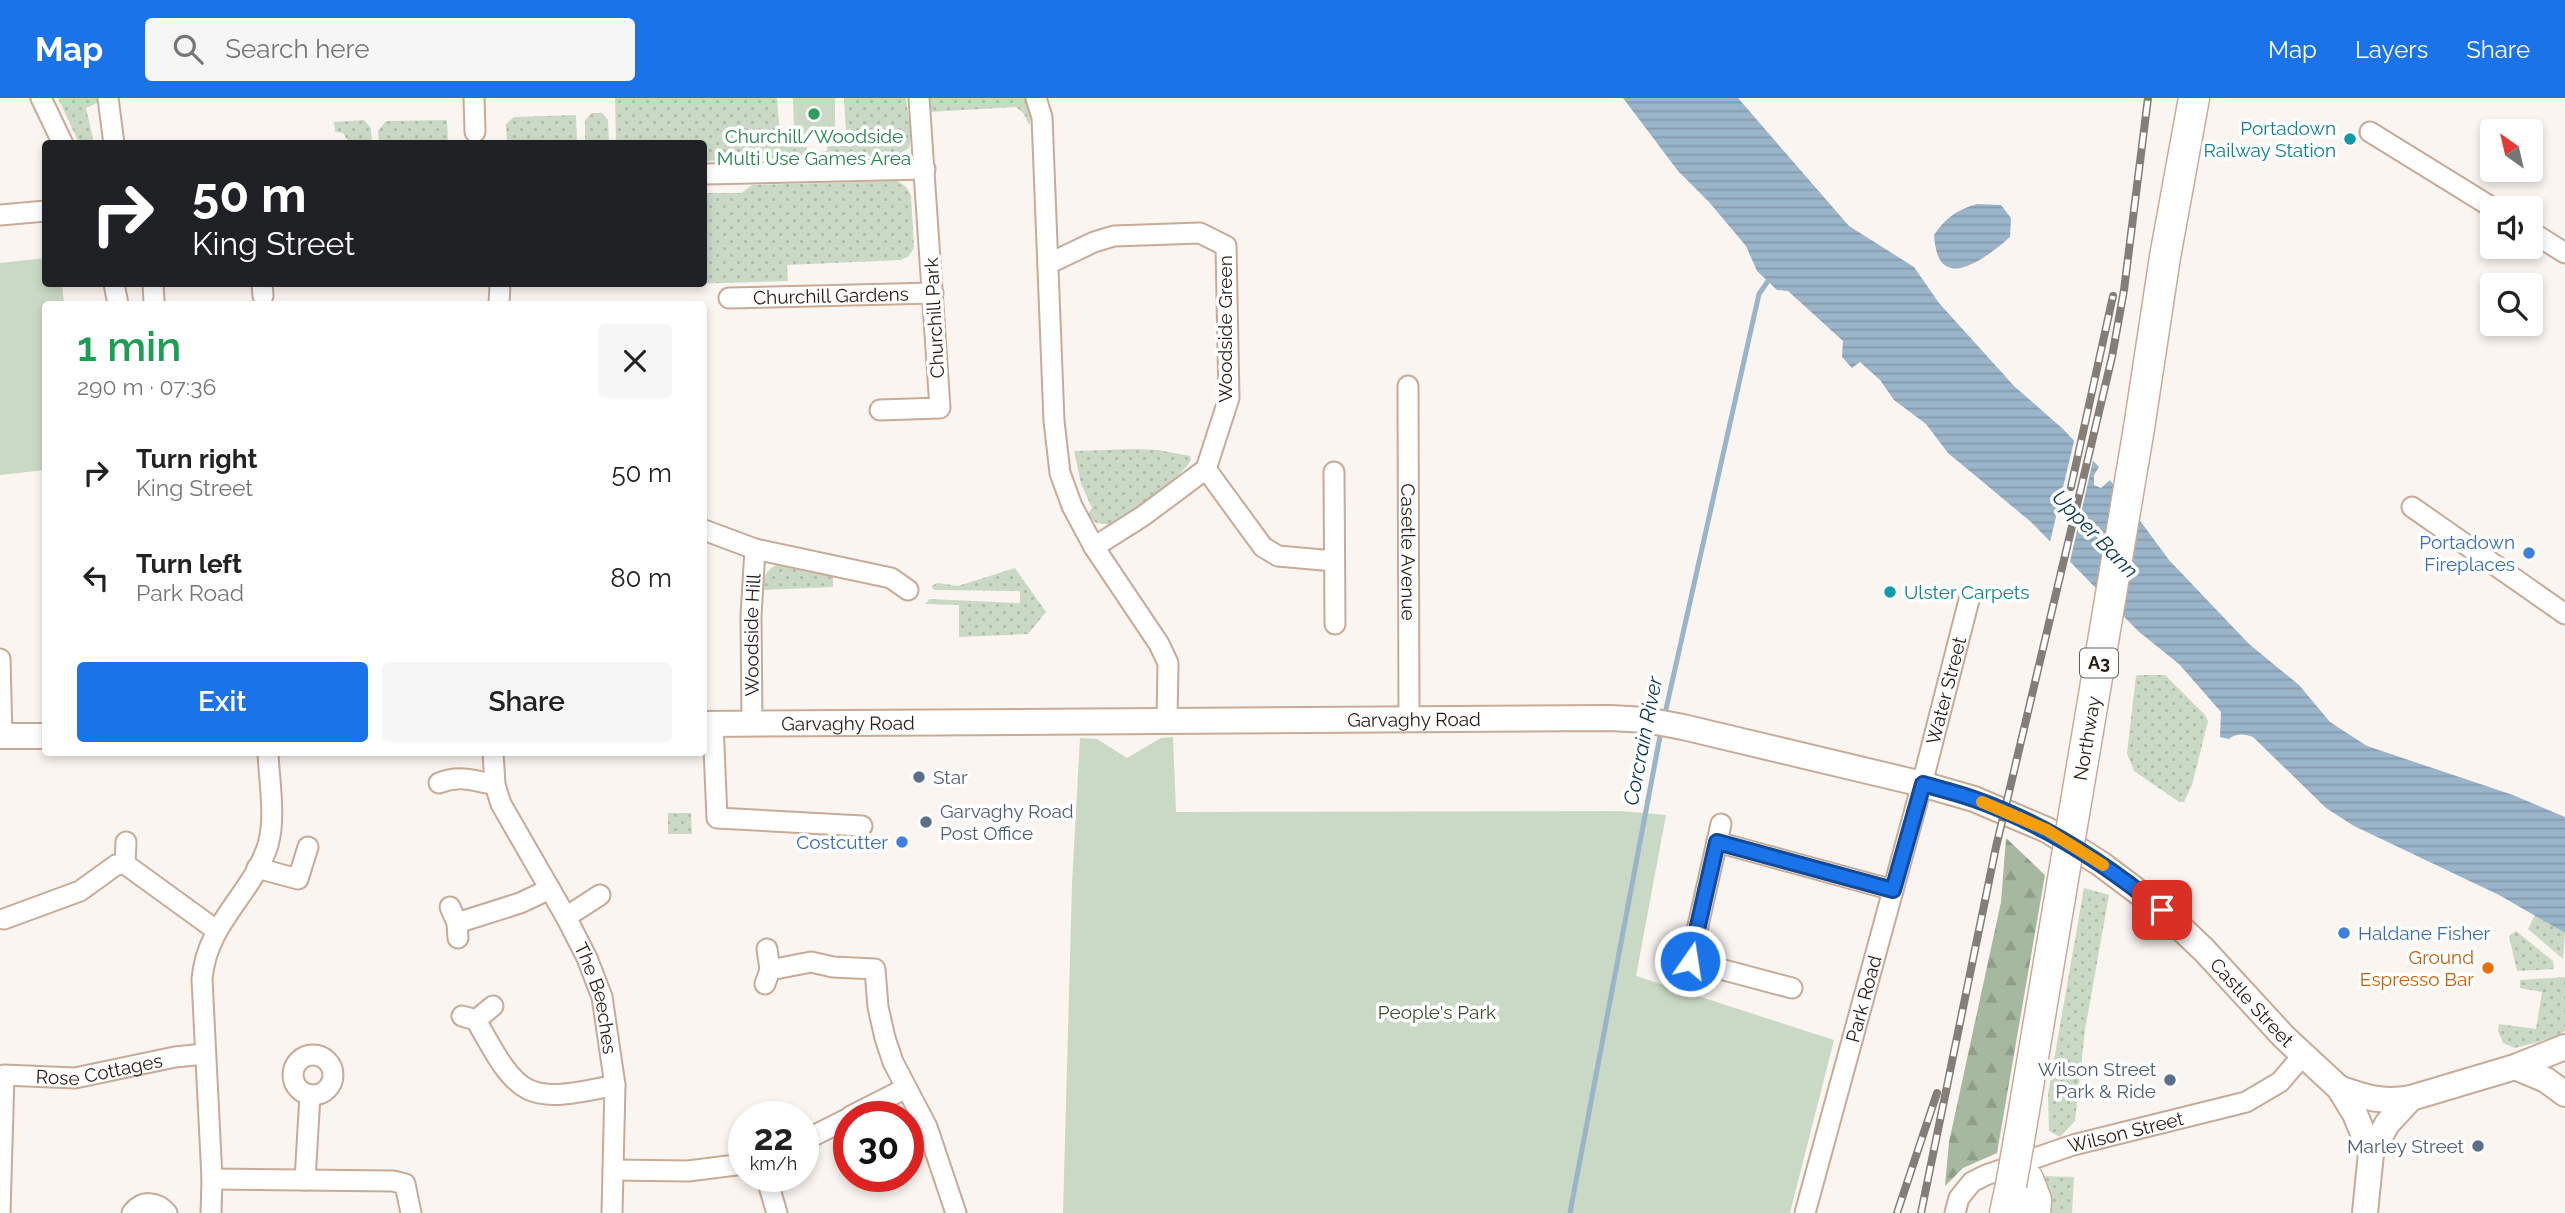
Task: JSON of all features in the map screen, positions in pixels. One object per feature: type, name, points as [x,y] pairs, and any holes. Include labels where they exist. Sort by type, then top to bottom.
[{"type":"highway","name":"Northway","points":[[2016,1174],[2155,317],[2194,98]]},
{"type":"highway","points":[[2016,1174],[2036,1200],[2035,1213]]},
{"type":"main road","name":"Garvaghy Road","points":[[708,724],[1610,718],[1646,720],[1923,784],[1974,799],[2047,830],[2101,864]]},
{"type":"main road","points":[[1,736],[42,736]]},
{"type":"main road","name":"Castle Street","points":[[2101,864],[2153,902],[2204,950],[2303,1055],[2339,1088],[2355,1114],[2371,1153],[2365,1213]]},
{"type":"main road","name":"Castle Street","points":[[2339,1088],[2376,1100],[2412,1098],[2515,1067],[2565,1047]]},
{"type":"main road","points":[[2515,1067],[2546,1080],[2565,1094]]},
{"type":"main road","points":[[2371,1153],[2387,1124],[2412,1098]]},
{"type":"street","points":[[41,98],[61,140]]},
{"type":"street","points":[[108,98],[113,140]]},
{"type":"street","points":[[474,98],[475,132]]},
{"type":"street","name":"Churchill Park","points":[[880,410],[940,408],[919,98]]},
{"type":"street","points":[[1036,98],[1042,117],[1056,450],[1060,473],[1072,506],[1094,547],[1159,644],[1168,663],[1167,721]]},
{"type":"street","points":[[2370,132],[2480,200]]},
{"type":"street","points":[[707,174],[925,169]]},
{"type":"street","points":[[0,215],[42,211]]},
{"type":"street","name":"Woodside Green","points":[[1048,264],[1094,242],[1114,236],[1200,233],[1226,246],[1229,398],[1206,469]]},
{"type":"street","points":[[2543,239],[2565,253]]},
{"type":"street","name":"Churchill Gardens","points":[[729,298],[933,293]]},
{"type":"street","name":"Casetle Avenue","points":[[1408,386],[1409,720]]},
{"type":"street","points":[[1094,547],[1143,516],[1206,469],[1264,547],[1278,556],[1334,561]]},
{"type":"street","points":[[1334,472],[1335,624]]},
{"type":"street","points":[[2412,507],[2565,614]]},
{"type":"street","name":"Woodside Hill","points":[[707,531],[755,549],[891,578],[908,590]]},
{"type":"street","name":"Woodside Hill","points":[[752,723],[751,616],[755,549]]},
{"type":"street","name":"Water Street","points":[[1923,784],[1970,596]]},
{"type":"street","points":[[1,736],[0,660],[20,659]]},
{"type":"street","points":[[708,724],[717,818],[862,826]]},
{"type":"street","points":[[211,1213],[212,1179],[202,971],[216,930],[257,868],[268,843],[271,815],[268,756]]},
{"type":"street","name":"The Beeches","points":[[493,756],[495,785],[501,804],[566,917],[587,958],[602,997],[615,1085],[612,1213]]},
{"type":"street","points":[[446,775],[495,785]]},
{"type":"street","name":"Park Road","points":[[1805,1213],[1923,784]]},
{"type":"street","points":[[1793,989],[1690,961],[1719,833],[1893,890]]},
{"type":"street","points":[[125,864],[126,842]]},
{"type":"street","points":[[257,868],[298,879],[308,847]]},
{"type":"street","points":[[4,922],[80,891],[116,865],[125,864],[216,930]]},
{"type":"street","points":[[455,923],[520,903],[550,889]]},
{"type":"street","points":[[566,917],[600,895]]},
{"type":"street","points":[[767,949],[767,977],[811,962],[833,967],[875,969],[878,1007],[885,1038],[906,1088],[927,1127],[956,1213]]},
{"type":"street","points":[[493,1006],[469,1018],[501,1066],[519,1086],[544,1095],[579,1093],[615,1085]]},
{"type":"street","name":"Rose Cottages","points":[[1,1213],[4,1075],[75,1078],[175,1057],[205,1055]]},
{"type":"street","name":"Wilson Street","points":[[1955,1213],[1959,1198],[1972,1182],[1986,1175],[2073,1145],[2246,1101],[2280,1082],[2303,1055]]},
{"type":"street","points":[[881,1101],[906,1088]]},
{"type":"street","points":[[305,1180],[310,1095]]},
{"type":"street","points":[[613,1170],[688,1171],[728,1166]]},
{"type":"street","points":[[212,1179],[393,1181],[405,1184],[411,1213]]},
{"type":"street","points":[[771,1192],[777,1213]]},
{"type":"street","points":[[132,1213],[136,1208],[148,1203],[161,1207],[167,1213]]},
{"type":"green space","points":[[58,98],[101,98],[86,108],[93,140],[78,140]]},
{"type":"green space","points":[[615,98],[777,98],[781,146],[807,147],[808,157],[707,161],[707,140],[616,140]]},
{"type":"green space","name":"Churchill/Woodside Multi Use Games Area","points":[[793,98],[835,98],[835,129],[831,134],[819,134],[819,137],[798,135],[794,131]]},
{"type":"green space","points":[[844,98],[906,98],[911,135],[909,148],[897,155],[819,159],[819,152],[827,151],[827,146],[847,146]]},
{"type":"green space","points":[[928,98],[1026,98],[1032,118],[1029,125],[1024,114],[1016,107],[929,112]]},
{"type":"green space","points":[[592,113],[602,113],[608,120],[609,140],[585,140],[585,120]]},
{"type":"green space","points":[[576,115],[577,140],[507,140],[506,124],[514,117]]},
{"type":"green space","points":[[364,120],[371,128],[372,140],[347,140],[343,133],[335,132],[334,122]]},
{"type":"green space","points":[[447,120],[448,140],[379,140],[378,131],[386,121]]},
{"type":"green space","points":[[898,181],[906,187],[911,195],[914,248],[909,256],[901,260],[787,265],[788,281],[707,284],[707,193],[741,193],[752,185]]},
{"type":"green space","points":[[42,258],[42,287],[62,287],[64,301],[42,301],[42,470],[0,475],[0,263]]},
{"type":"green space","points":[[1134,449],[1190,456],[1191,460],[1167,485],[1131,512],[1113,523],[1096,523],[1088,514],[1092,508],[1081,484],[1074,451]]},
{"type":"green space","points":[[776,565],[833,577],[833,587],[763,590],[765,575]]},
{"type":"green space","points":[[1015,568],[1046,612],[1028,634],[959,637],[959,605],[925,604],[930,599],[1020,603],[1020,591],[934,590],[931,586],[938,583],[958,586]]},
{"type":"green space","points":[[2138,675],[2165,675],[2208,721],[2192,785],[2184,802],[2179,802],[2134,771],[2127,753]]},
{"type":"green space","name":"People's Park","points":[[1173,737],[1176,812],[1621,811],[1666,815],[1636,976],[1834,1040],[1790,1213],[1063,1213],[1072,884],[1080,738],[1097,739],[1127,758],[1161,738]]},
{"type":"green space","points":[[668,813],[691,813],[692,834],[668,834]]},
{"type":"green space","points":[[2006,838],[2045,875],[1997,1153],[1963,1168],[1945,1186],[1949,1142],[2001,902]]},
{"type":"green space","points":[[2084,888],[2109,895],[2085,1030],[2075,1121],[2060,1137],[2049,1131],[2048,1094]]},
{"type":"green space","points":[[2535,915],[2565,933],[2563,959],[2528,929]]},
{"type":"green space","points":[[2516,931],[2553,961],[2554,969],[2517,971],[2509,936]]},
{"type":"green space","points":[[2565,977],[2565,1031],[2556,1037],[2515,1048],[2503,1043],[2498,1031],[2499,1024],[2536,1029],[2542,992],[2520,988],[2520,980]]},
{"type":"green space","points":[[2043,1176],[2074,1177],[2072,1213],[2040,1213]]},
{"type":"water","name":"Upper Bann","points":[[1623,98],[1738,98],[1849,226],[1914,267],[1939,303],[2014,386],[2063,429],[2099,467],[2094,475],[2094,485],[2101,488],[2110,480],[2169,560],[2249,644],[2299,685],[2330,722],[2367,746],[2513,795],[2565,817],[2565,933],[2499,895],[2354,826],[2326,808],[2253,737],[2220,737],[2221,712],[2179,664],[2138,631],[2031,522],[1948,453],[1926,424],[1894,400],[1880,380],[1860,362],[1852,368],[1842,357],[1843,341],[1788,291],[1777,290],[1757,271],[1746,246],[1709,202],[1678,171]]},
{"type":"water","points":[[1977,204],[2001,205],[2011,218],[2010,237],[1971,265],[1961,268],[1946,266],[1938,256],[1934,235],[1952,215]]},
{"type":"pier","points":[[2075,437],[2094,456],[2069,566],[2049,546]]},
{"type":"waterway","name":"Corcrain River","points":[[1664,718],[1759,294],[1768,281]]},
{"type":"waterway","name":"Corcrain River","points":[[1570,1213],[1661,731]]},
{"type":"railway","points":[[1921,1213],[1996,847],[2112,357],[2124,290],[2148,98]]},
{"type":"railway","points":[[2071,487],[2113,296]]},
{"type":"railway","points":[[1897,1213],[1937,1093]]},
{"type":"slow traffic","points":[[1982,802],[2047,830],[2103,865]]},
{"type":"place","name":"Churchill/Woodside Multi Use Games Area","points":[[814,114]]},
{"type":"place","name":"Portadown Railway Station","points":[[2350,139]]},
{"type":"place","name":"Portadown Fireplaces","points":[[2529,553]]},
{"type":"place","name":"Ulster Carpets","points":[[1890,592]]},
{"type":"place","name":"Star","points":[[919,777]]},
{"type":"place","name":"Garvaghy Road Post Office","points":[[926,822]]},
{"type":"place","name":"Costcutter","points":[[902,842]]},
{"type":"place","name":"Haldane Fisher","points":[[2344,933]]},
{"type":"place","name":"Ground Espresso Bar","points":[[2488,968]]},
{"type":"place","name":"Wilson Street Park & Ride","points":[[2170,1080]]},
{"type":"place","name":"Marley Street","points":[[2478,1146]]},
{"type":"route","points":[[1690,961],[1717,842],[1893,890],[1923,784],[1974,799],[2047,830],[2101,864],[2162,910]]}]
